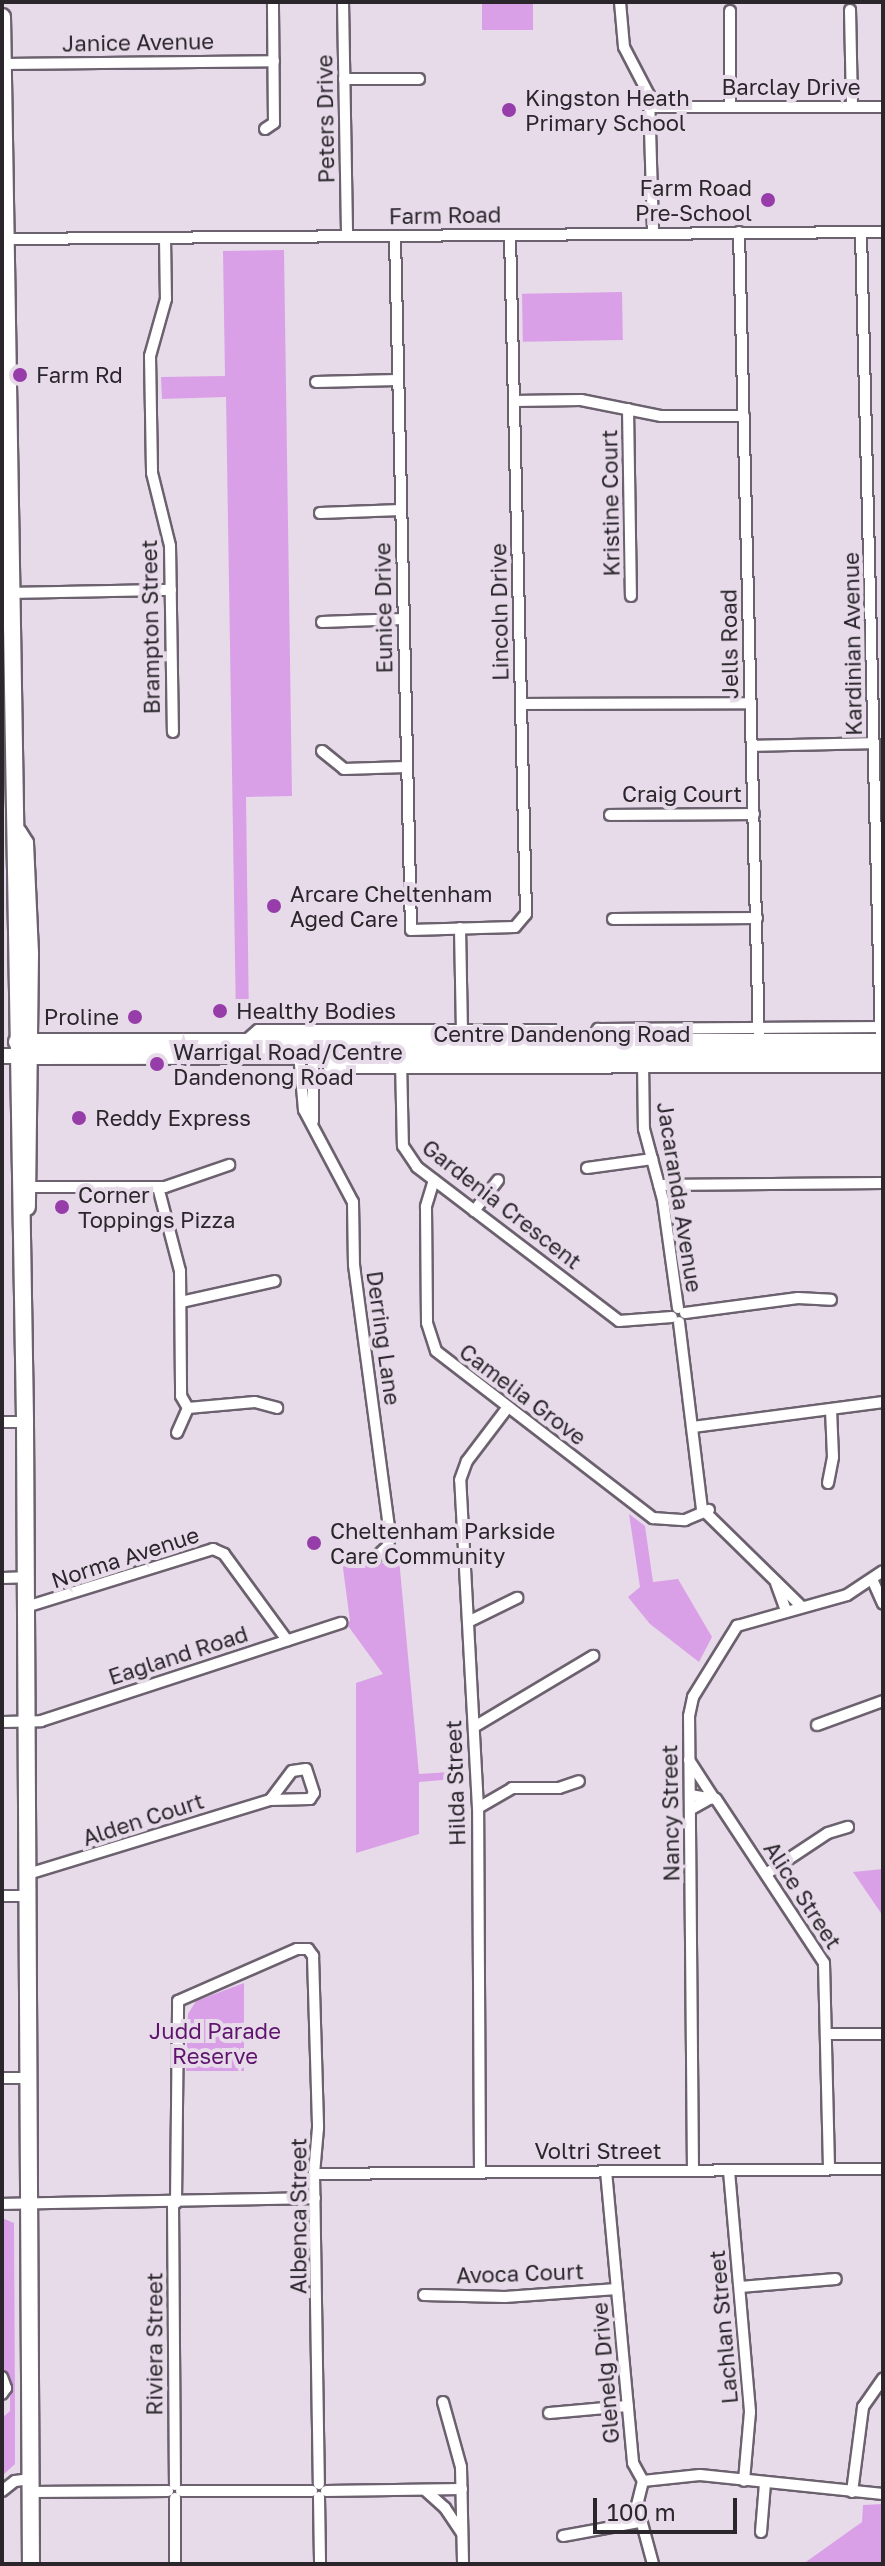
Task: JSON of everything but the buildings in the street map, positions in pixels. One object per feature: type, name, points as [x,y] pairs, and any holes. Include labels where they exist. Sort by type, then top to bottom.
[{"type":"main road","points":[[2,17],[7,239],[7,476],[13,593],[8,694],[10,832],[26,857],[16,1049],[24,1187],[31,2564]]},
{"type":"main road","name":"Centre Dandenong Road","points":[[16,1049],[242,1045],[401,1056],[462,1043],[552,1034],[643,1055]]},
{"type":"main road","name":"Centre Dandenong Road","points":[[462,1043],[643,1055],[759,1042],[882,1045]]},
{"type":"main road","name":"Centre Dandenong Road","points":[[16,1049],[306,1050]]},
{"type":"street","points":[[265,129],[274,123],[273,2]]},
{"type":"street","name":"Peters Drive","points":[[343,2],[347,236]]},
{"type":"street","points":[[620,2],[624,47],[646,82],[651,107],[653,232]]},
{"type":"street","points":[[850,10],[852,107]]},
{"type":"street","points":[[730,11],[730,107]]},
{"type":"street","name":"Janice Avenue","points":[[3,64],[274,61]]},
{"type":"street","points":[[344,79],[419,79]]},
{"type":"street","name":"Barclay Drive","points":[[651,107],[883,107]]},
{"type":"street","name":"Jells Road","points":[[739,232],[759,1042]]},
{"type":"street","name":"Kardinian Avenue","points":[[861,232],[878,622],[874,743],[882,1045]]},
{"type":"street","name":"Farm Road","points":[[7,239],[883,232]]},
{"type":"street","name":"Lincoln Drive","points":[[460,928],[515,927],[526,918],[510,235]]},
{"type":"street","name":"Eunice Drive","points":[[395,236],[411,930],[460,928]]},
{"type":"street","name":"Brampton Street","points":[[165,238],[166,299],[150,356],[152,473],[165,513],[171,590],[173,732]]},
{"type":"street","points":[[316,382],[397,380]]},
{"type":"street","points":[[514,401],[581,400],[661,416],[744,416]]},
{"type":"street","name":"Kristine Court","points":[[628,409],[631,596]]},
{"type":"street","points":[[320,513],[401,510]]},
{"type":"street","points":[[13,593],[171,590]]},
{"type":"street","points":[[322,622],[403,619]]},
{"type":"street","points":[[521,704],[751,703]]},
{"type":"street","points":[[752,746],[874,743]]},
{"type":"street","points":[[322,751],[344,769],[406,767]]},
{"type":"street","name":"Craig Court","points":[[610,815],[754,814]]},
{"type":"street","points":[[613,919],[757,918]]},
{"type":"street","points":[[460,928],[462,1043]]},
{"type":"street","name":"Centre Dandenong Road","points":[[589,1043],[598,1029],[759,1042]]},
{"type":"street","name":"Centre Dandenong Road","points":[[242,1045],[250,1033],[265,1031],[462,1043]]},
{"type":"street","name":"Centre Dandenong Road","points":[[329,1068],[401,1056],[643,1055],[882,1045]]},
{"type":"street","name":"Derring Lane","points":[[306,1050],[313,1127],[353,1202],[354,1265],[390,1535],[388,1546],[376,1557]]},
{"type":"street","name":"Jacaranda Avenue","points":[[643,1055],[644,1125],[659,1185],[705,1511],[802,1607]]},
{"type":"street","name":"Gardenia Crescent","points":[[401,1056],[403,1146],[409,1159],[619,1321],[798,1298],[831,1300]]},
{"type":"street","points":[[587,1168],[652,1159]]},
{"type":"street","points":[[24,1187],[158,1187],[229,1165]]},
{"type":"street","name":"Camelia Grove","points":[[434,1180],[428,1200],[430,1342],[508,1407],[649,1515],[675,1520],[705,1511]]},
{"type":"street","points":[[474,1211],[498,1180]]},
{"type":"street","points":[[659,1185],[883,1183]]},
{"type":"street","points":[[158,1187],[180,1271],[181,1396],[188,1408]]},
{"type":"street","points":[[428,1200],[444,1187]]},
{"type":"street","points":[[181,1302],[275,1281]]},
{"type":"street","points":[[188,1408],[255,1402],[277,1408]]},
{"type":"street","points":[[693,1427],[883,1402]]},
{"type":"street","name":"Hilda Street","points":[[480,2172],[478,1808],[461,1475],[508,1407]]},
{"type":"street","points":[[177,1433],[188,1408]]},
{"type":"street","points":[[828,1483],[833,1457],[831,1409]]},
{"type":"street","points":[[2,1422],[25,1422]]},
{"type":"street","name":"Norma Avenue","points":[[26,1607],[213,1549],[224,1554],[287,1640]]},
{"type":"street","name":"Nancy Street","points":[[693,2171],[689,1760],[693,1697],[726,1637],[742,1623],[847,1595],[883,1571]]},
{"type":"street","points":[[2,1578],[26,1577]]},
{"type":"street","points":[[872,1579],[883,1604]]},
{"type":"street","name":"Jacaranda Avenue","points":[[773,1580],[786,1611]]},
{"type":"street","points":[[468,1622],[517,1598]]},
{"type":"street","name":"Eagland Road","points":[[2,1722],[27,1722],[341,1623]]},
{"type":"street","points":[[474,1727],[593,1656]]},
{"type":"street","points":[[817,1725],[883,1701]]},
{"type":"street","name":"Alice Street","points":[[689,1760],[824,1963],[829,2169]]},
{"type":"street","points":[[478,1808],[512,1788],[559,1788],[579,1781]]},
{"type":"street","points":[[690,1795],[713,1797]]},
{"type":"street","points":[[690,1810],[713,1797]]},
{"type":"street","name":"Alden Court","points":[[28,1874],[270,1800]]},
{"type":"street","points":[[766,1874],[828,1833],[848,1827]]},
{"type":"street","points":[[2,1896],[28,1896]]},
{"type":"street","name":"Riviera Street","points":[[175,2564],[178,2001],[297,1949],[308,1949]]},
{"type":"street","name":"Albenca Street","points":[[308,1949],[313,1956],[318,2112],[314,2174],[320,2564]]},
{"type":"street","points":[[828,2034],[883,2034]]},
{"type":"street","points":[[2,2078],[28,2078]]},
{"type":"street","name":"Voltri Street","points":[[314,2174],[883,2169]]},
{"type":"street","name":"Glenelg Drive","points":[[606,2171],[634,2467],[643,2481],[636,2494],[639,2522],[653,2564]]},
{"type":"street","name":"Lachlan Street","points":[[729,2171],[750,2412],[744,2481]]},
{"type":"street","points":[[2,2204],[315,2198]]},
{"type":"street","points":[[740,2287],[836,2279]]},
{"type":"street","name":"Avoca Court","points":[[424,2295],[505,2297],[617,2289]]},
{"type":"street","points":[[2,2377],[3,2393]]},
{"type":"street","points":[[852,2492],[863,2407],[883,2378]]},
{"type":"street","points":[[443,2402],[460,2461],[463,2564]]},
{"type":"street","points":[[549,2413],[628,2406]]},
{"type":"street","points":[[2,2491],[15,2481],[31,2479],[31,2468]]},
{"type":"street","points":[[643,2481],[695,2475],[883,2494]]},
{"type":"street","points":[[761,2532],[765,2483]]},
{"type":"street","points":[[31,2492],[462,2489]]},
{"type":"street","points":[[425,2490],[445,2508],[463,2535]]},
{"type":"street","points":[[445,2508],[462,2503]]},
{"type":"street","points":[[563,2536],[639,2522]]},
{"type":"green space","points":[[482,2],[533,2],[533,30],[482,30]]},
{"type":"green space","points":[[284,250],[292,796],[246,797],[249,1021],[236,1021],[226,397],[162,399],[161,377],[225,376],[223,251]]},
{"type":"green space","points":[[622,292],[623,340],[523,342],[522,294]]},
{"type":"green space","points":[[629,1514],[645,1526],[653,1582],[678,1579],[712,1637],[699,1662],[650,1624],[628,1597],[640,1587]]},
{"type":"green space","points":[[367,1549],[370,1566],[399,1559],[419,1774],[465,1771],[466,1778],[419,1782],[419,1834],[356,1853],[356,1683],[383,1674],[346,1623],[350,1621],[341,1553]]},
{"type":"green space","points":[[883,1869],[883,1916],[853,1872]]},
{"type":"green space","name":"Judd Parade Reserve","points":[[244,1983],[244,2071],[186,2071],[188,2014],[196,2001]]},
{"type":"green space","points":[[2,2218],[14,2223],[15,2464],[2,2476],[2,2418],[10,2411],[10,2382],[2,2370]]},
{"type":"green space","points":[[883,2504],[883,2564],[803,2564],[862,2522],[863,2505]]},
{"type":"place","name":"Kingston Heath Primary School","points":[[509,110]]},
{"type":"place","name":"Farm Road Pre-School","points":[[768,200]]},
{"type":"place","name":"Farm Rd","points":[[20,375]]},
{"type":"place","name":"Arcare Cheltenham Aged Care","points":[[274,906]]},
{"type":"place","name":"Healthy Bodies","points":[[220,1011]]},
{"type":"place","name":"Proline","points":[[135,1017]]},
{"type":"place","name":"Warrigal Road/Centre Dandenong Road","points":[[157,1064]]},
{"type":"place","name":"Reddy Express","points":[[79,1118]]},
{"type":"place","name":"Corner Toppings Pizza","points":[[62,1207]]},
{"type":"place","name":"Cheltenham Parkside Care Community","points":[[314,1543]]}]
